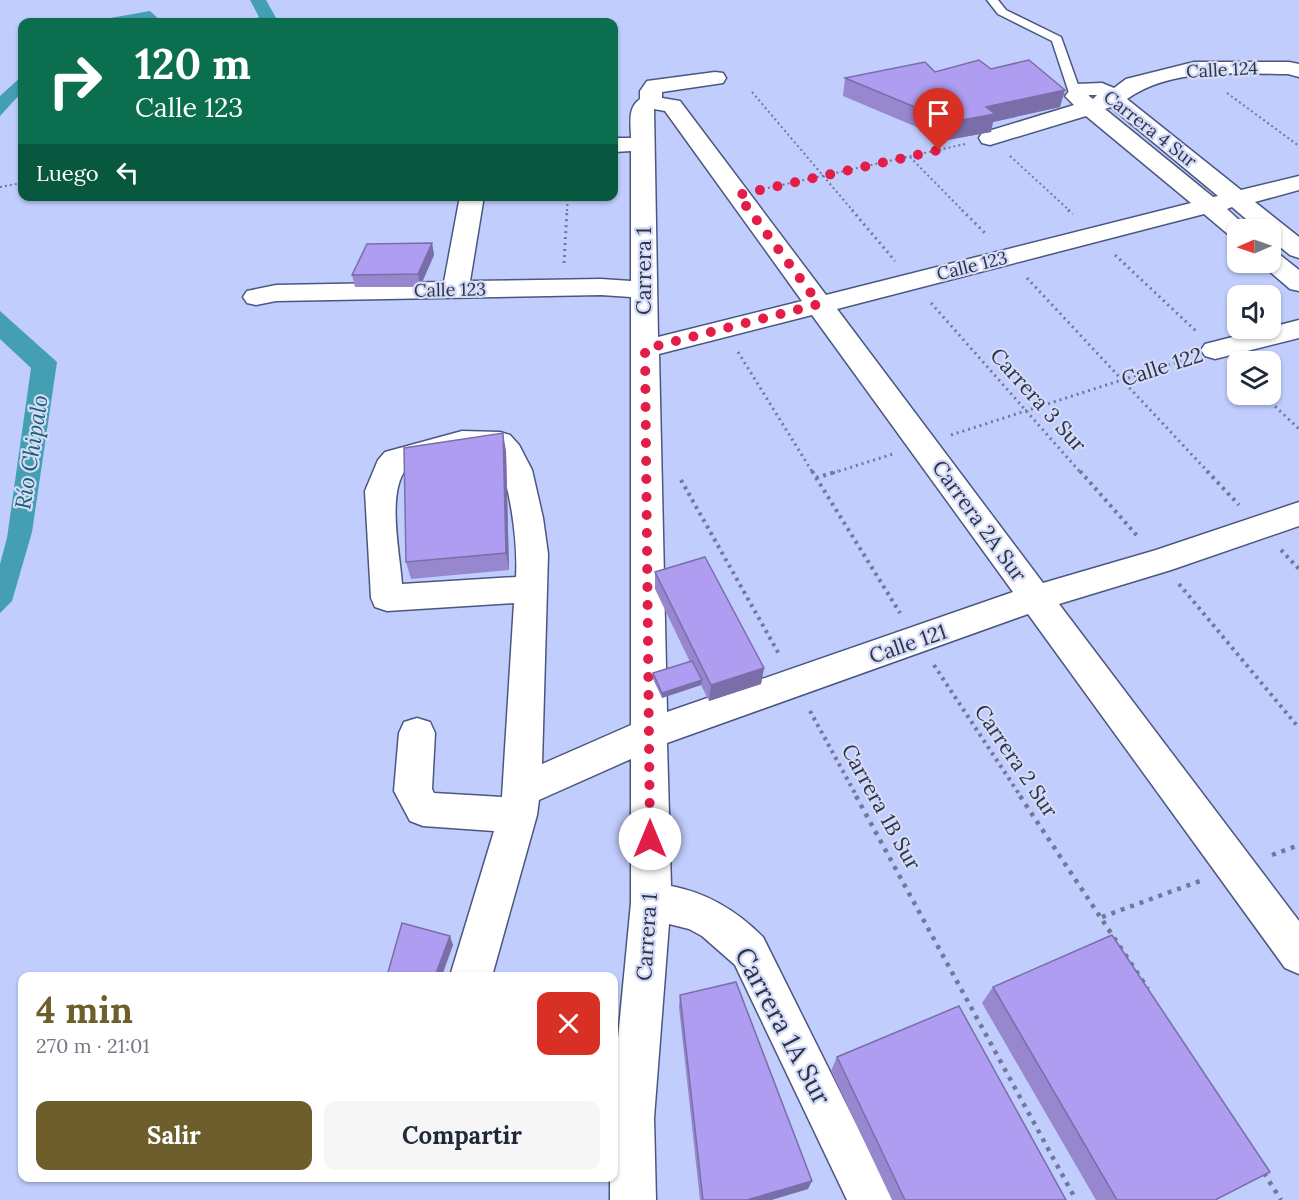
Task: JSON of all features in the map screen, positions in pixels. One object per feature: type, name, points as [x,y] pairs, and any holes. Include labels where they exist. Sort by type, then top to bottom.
[{"type":"street","name":"Calle 124","points":[[1114,98],[1134,84],[1194,68],[1294,70]]},
{"type":"street","points":[[651,102],[651,91],[655,86],[715,78]]},
{"type":"street","name":"Carrera 4 Sur","points":[[1227,221],[1084,102],[1083,89],[1102,89],[1299,250]]},
{"type":"street","name":"Carrera 1","points":[[633,1200],[632,1119],[651,903],[642,112],[644,106],[651,102]]},
{"type":"street","name":"Carrera 2A Sur","points":[[651,102],[672,106],[1299,954]]},
{"type":"street","points":[[990,138],[1084,102]]},
{"type":"street","points":[[618,145],[644,144]]},
{"type":"street","name":"Calle 123","points":[[645,349],[1299,183]]},
{"type":"street","points":[[456,290],[471,201]]},
{"type":"street","points":[[1281,268],[1299,283]]},
{"type":"street","name":"Calle 123","points":[[256,297],[276,292],[601,287],[645,291]]},
{"type":"street","name":"Calle 122","points":[[1215,350],[1299,329]]},
{"type":"street","points":[[472,972],[520,802],[527,646],[532,589],[533,563],[530,524],[514,461],[509,451],[500,442],[462,441],[396,460],[389,468],[380,491],[387,597],[532,589]]},
{"type":"street","name":"Calle 121","points":[[520,802],[649,734],[1035,598],[1160,561],[1299,514]]},
{"type":"street","points":[[417,732],[413,791],[423,809],[520,802]]},
{"type":"street","name":"Carrera 1A Sur","points":[[651,903],[677,905],[700,912],[728,928],[749,951],[872,1200]]},
{"type":"lane","points":[[992,0],[1002,12],[1057,39],[1084,102]]},
{"type":"path","points":[[1194,68],[1299,146]]},
{"type":"path","name":"Carrera 3 Sur","points":[[752,92],[912,281],[1160,561],[1299,728]]},
{"type":"path","points":[[738,195],[990,138]]},
{"type":"path","points":[[0,187],[18,184]]},
{"type":"path","points":[[563,288],[568,201]]},
{"type":"path","name":"Carrera 2 Sur","points":[[735,348],[918,640],[1154,998]]},
{"type":"path","name":"Calle 122","points":[[1027,410],[1215,350]]},
{"type":"path","points":[[1099,353],[1299,568]]},
{"type":"path","points":[[1274,405],[1299,429]]},
{"type":"path","name":"Carrera 1B Sur","points":[[645,438],[666,459],[690,491],[1076,1200]]},
{"type":"path","points":[[1262,1170],[1281,1200]]},
{"type":"water","points":[[250,0],[266,0],[276,18],[257,18],[259,17]]},
{"type":"water","points":[[150,11],[158,18],[111,18]]},
{"type":"water","points":[[18,80],[18,96],[0,116],[0,96]]},
{"type":"water","name":"Río Chipalo","points":[[0,311],[57,362],[32,532],[12,601],[0,613],[0,564],[7,538],[31,368],[0,339]]},
{"type":"building","points":[[979,60],[991,69],[1029,60],[1065,90],[986,107],[995,114],[945,123],[934,115],[845,78],[925,62],[935,72]]},
{"type":"building","points":[[432,243],[418,274],[352,275],[367,244]]},
{"type":"building","points":[[503,433],[506,553],[406,562],[404,448]]},
{"type":"building","points":[[705,557],[764,668],[711,685],[655,572]]},
{"type":"building","points":[[692,661],[702,680],[662,693],[653,673]]},
{"type":"building","points":[[402,923],[450,936],[436,972],[388,972]]},
{"type":"building","points":[[1112,935],[1270,1172],[1215,1200],[1117,1200],[993,987]]},
{"type":"building","points":[[736,982],[812,1181],[747,1200],[703,1200],[680,995]]},
{"type":"building","points":[[959,1006],[1066,1200],[905,1200],[837,1057]]},
{"type":"route","points":[[650,839],[645,349],[819,304],[738,195],[939,150]]}]
